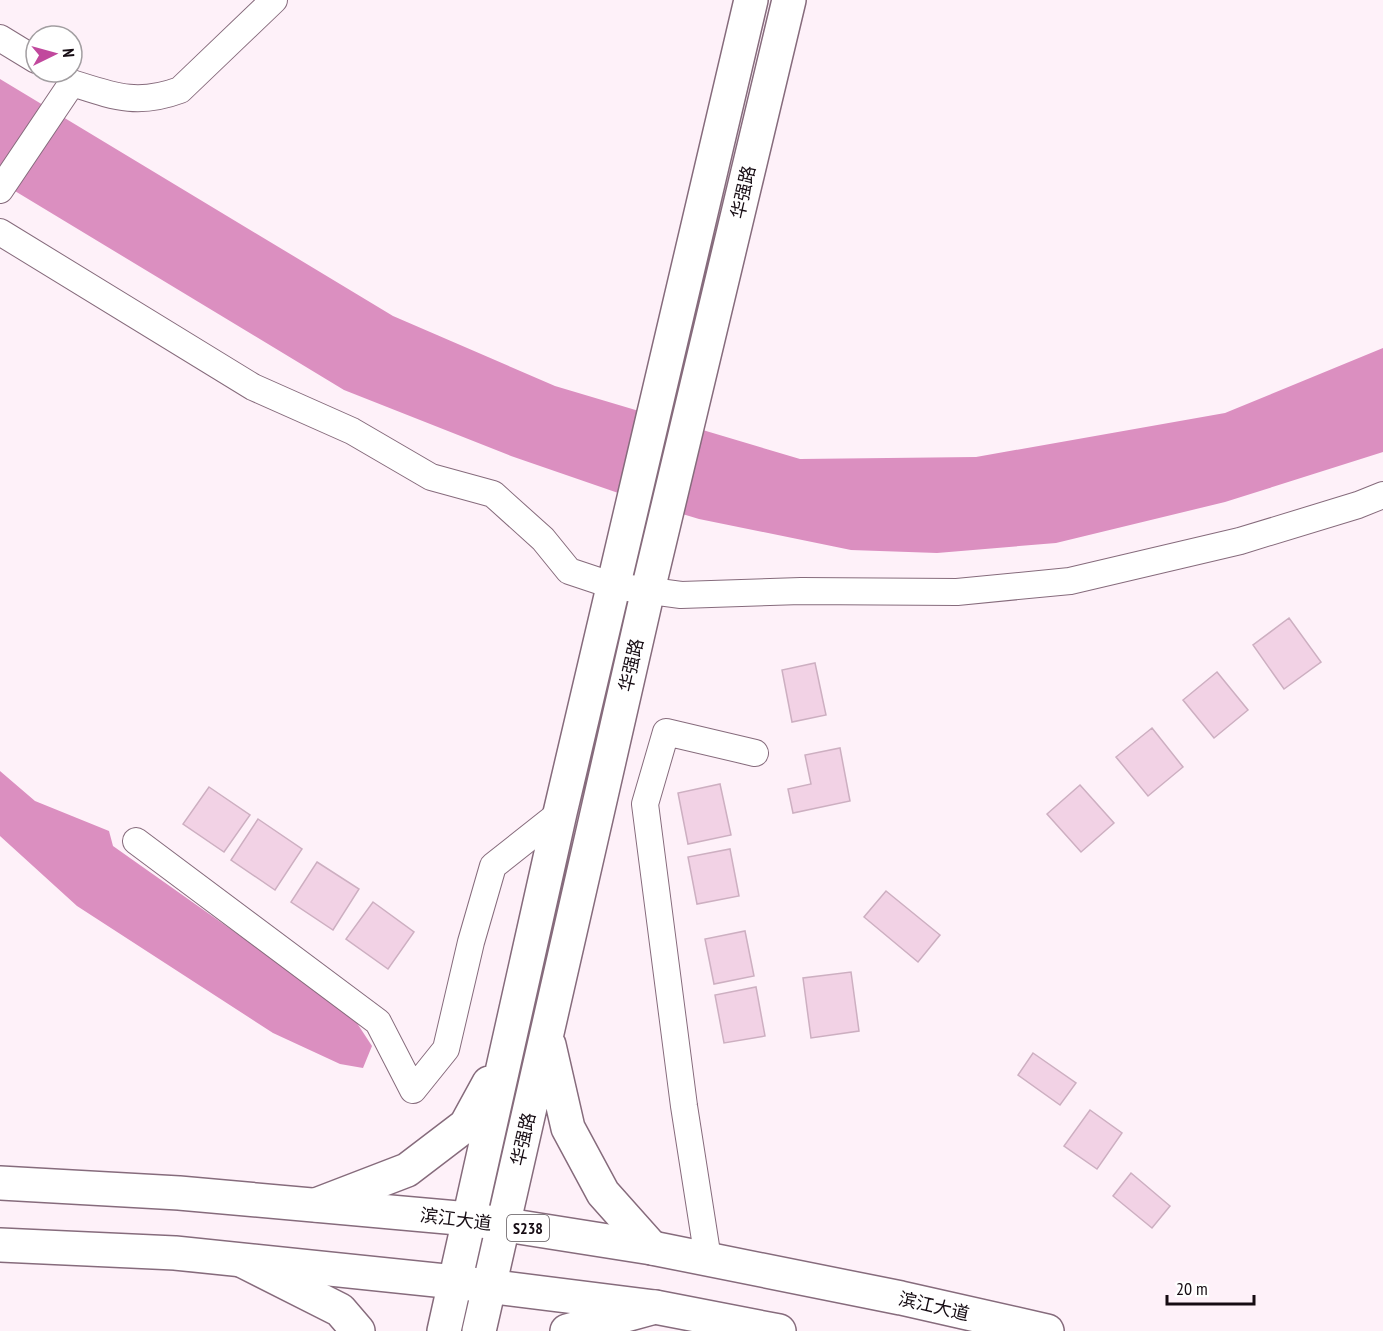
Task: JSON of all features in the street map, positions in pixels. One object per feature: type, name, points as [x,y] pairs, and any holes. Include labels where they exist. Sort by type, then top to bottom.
[{"type":"main road","name":"华强路","points":[[444,1331],[560,813],[751,0]]},
{"type":"main road","name":"华强路","points":[[479,1331],[648,590],[789,0]]},
{"type":"main road","points":[[547,1036],[568,1128],[603,1193],[651,1248]]},
{"type":"main road","points":[[316,1205],[407,1170],[466,1125],[507,1053]]},
{"type":"main road","name":"滨江大道","points":[[0,1183],[179,1192],[469,1219],[651,1248],[901,1298],[1047,1331]]},
{"type":"main road","points":[[0,1245],[175,1253],[455,1282],[655,1307],[718,1325],[780,1331]]},
{"type":"main road","points":[[242,1260],[340,1310],[358,1331]]},
{"type":"main road","points":[[567,1331],[655,1307]]},
{"type":"street","points":[[82,84],[110,95],[137,100],[161,97],[180,90],[274,0]]},
{"type":"street","points":[[0,38],[24,53]]},
{"type":"street","points":[[0,190],[60,84]]},
{"type":"street","points":[[0,232],[253,387],[352,431],[431,477],[493,494],[543,539],[569,571],[614,586],[681,595],[801,591],[957,592],[1070,581],[1240,541],[1359,505],[1383,495]]},
{"type":"street","points":[[708,1260],[684,1106],[645,804],[666,732],[755,753]]},
{"type":"street","points":[[136,842],[378,1022],[413,1090],[446,1048],[471,942],[493,866],[560,813]]},
{"type":"shaded area","points":[[0,79],[393,316],[555,386],[800,459],[976,457],[1225,413],[1383,348],[1383,452],[1225,502],[1056,543],[937,553],[851,550],[699,519],[511,456],[344,390],[0,182]]},
{"type":"shaded area","points":[[0,771],[35,801],[109,831],[113,846],[351,1014],[372,1046],[363,1068],[340,1064],[273,1033],[77,906],[0,836]]},
{"type":"building","points":[[1289,618],[1321,662],[1284,689],[1253,645]]},
{"type":"building","points":[[815,663],[826,715],[792,722],[782,670]]},
{"type":"building","points":[[1217,672],[1248,710],[1214,738],[1183,700]]},
{"type":"building","points":[[1152,728],[1183,767],[1148,796],[1116,757]]},
{"type":"building","points":[[840,748],[850,801],[793,813],[788,789],[811,784],[805,755]]},
{"type":"building","points":[[720,784],[731,835],[688,844],[678,793]]},
{"type":"building","points":[[1080,785],[1114,823],[1081,852],[1047,814]]},
{"type":"building","points":[[209,787],[250,815],[224,852],[183,824]]},
{"type":"building","points":[[258,819],[302,849],[275,890],[231,860]]},
{"type":"building","points":[[730,849],[739,896],[697,904],[688,857]]},
{"type":"building","points":[[317,862],[359,889],[333,930],[291,902]]},
{"type":"building","points":[[886,891],[940,935],[918,962],[864,917]]},
{"type":"building","points":[[373,902],[414,932],[388,969],[346,939]]},
{"type":"building","points":[[745,931],[754,976],[714,984],[705,939]]},
{"type":"building","points":[[851,972],[859,1031],[811,1038],[803,978]]},
{"type":"building","points":[[756,987],[765,1036],[724,1043],[715,995]]},
{"type":"building","points":[[1033,1053],[1076,1083],[1060,1105],[1018,1075]]},
{"type":"building","points":[[1090,1110],[1122,1133],[1097,1169],[1064,1146]]},
{"type":"building","points":[[1131,1173],[1170,1206],[1152,1228],[1113,1196]]}]
